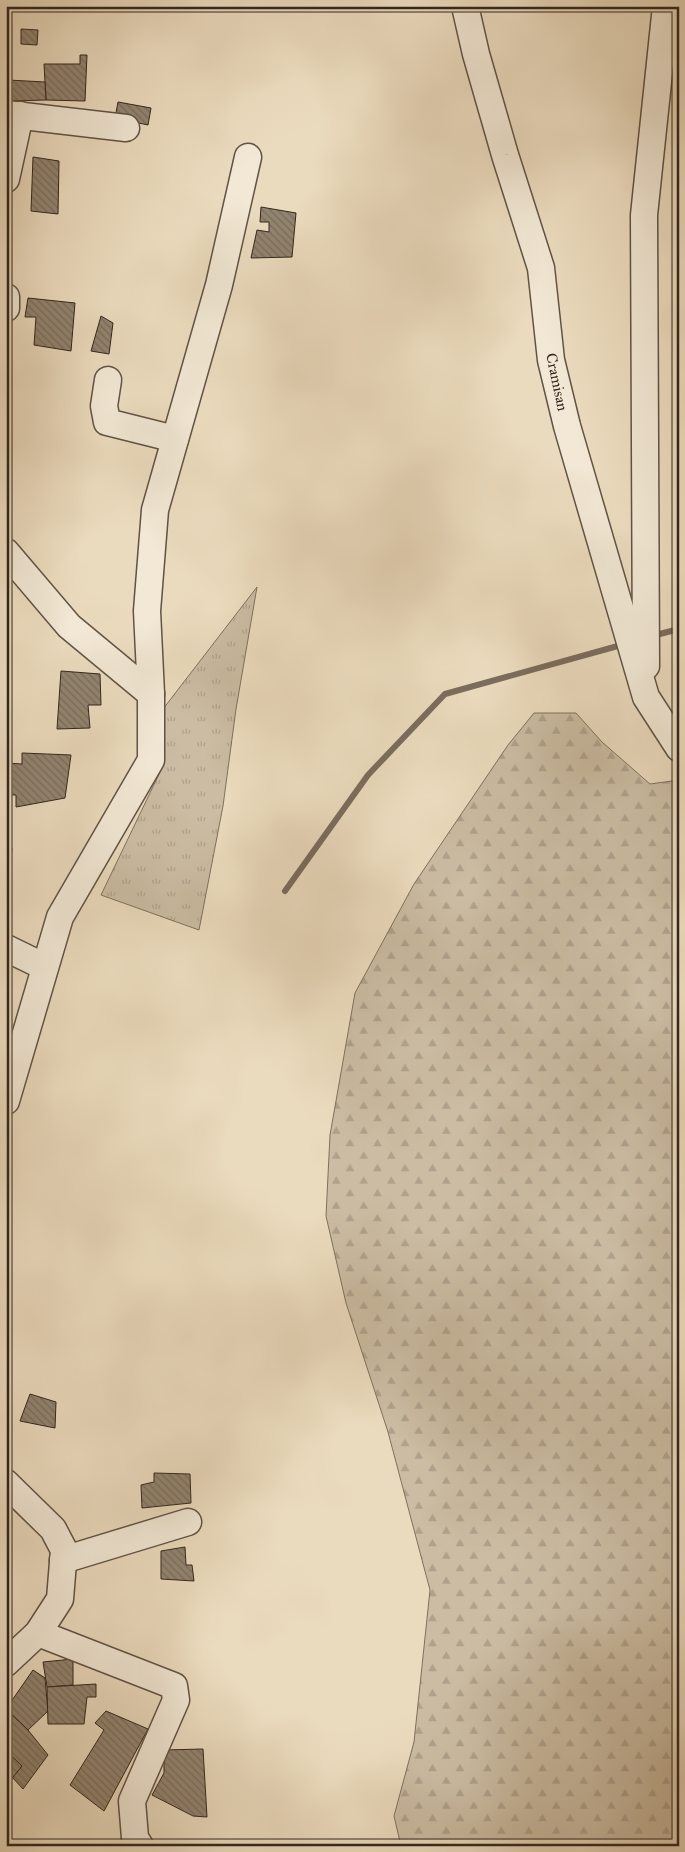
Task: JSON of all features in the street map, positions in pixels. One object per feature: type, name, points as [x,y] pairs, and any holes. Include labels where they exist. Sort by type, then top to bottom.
[{"type":"street","name":"Cramisan","points":[[465,6],[476,54],[505,155],[541,268],[551,360],[567,426],[646,697],[679,748]]},
{"type":"street","points":[[646,697],[644,215],[666,6]]},
{"type":"street","points":[[6,179],[13,114],[126,128]]},
{"type":"street","points":[[6,1101],[60,917],[151,760],[151,694],[147,611],[155,510],[218,286],[248,157]]},
{"type":"street","points":[[6,297],[6,308]]},
{"type":"street","points":[[108,380],[104,406],[107,422],[175,438]]},
{"type":"street","points":[[6,552],[69,626],[151,694]]},
{"type":"street","points":[[6,948],[45,967]]},
{"type":"street","points":[[6,1483],[53,1529],[64,1550],[60,1599],[38,1634],[6,1663]]},
{"type":"street","points":[[63,1560],[188,1522]]},
{"type":"street","points":[[38,1634],[174,1686],[176,1700],[132,1801],[135,1838],[140,1846]]},
{"type":"green space","points":[[257,587],[236,709],[223,806],[199,930],[101,895],[161,770],[163,709]]},
{"type":"green space","points":[[534,713],[576,713],[602,742],[650,784],[679,780],[679,1846],[401,1846],[394,1816],[414,1742],[430,1590],[388,1432],[346,1303],[326,1216],[330,1135],[355,993],[414,884],[508,745]]},
{"type":"building","points":[[21,29],[38,30],[37,45],[21,44]]},
{"type":"building","points":[[80,55],[87,55],[85,101],[46,100],[44,64],[80,64]]},
{"type":"building","points":[[8,80],[45,82],[46,100],[10,101]]},
{"type":"building","points":[[118,102],[151,108],[148,125],[115,118]]},
{"type":"building","points":[[33,157],[59,161],[58,214],[31,211]]},
{"type":"building","points":[[261,207],[296,213],[292,257],[251,258],[257,230],[269,232],[269,222],[260,222]]},
{"type":"building","points":[[28,298],[75,303],[71,351],[34,345],[36,317],[25,317]]},
{"type":"building","points":[[101,316],[113,323],[109,354],[91,351]]},
{"type":"building","points":[[61,671],[100,674],[101,705],[88,705],[90,728],[57,729]]},
{"type":"building","points":[[22,753],[71,755],[65,798],[16,807],[16,795],[6,795],[6,763],[22,764]]},
{"type":"building","points":[[6,847],[12,848],[10,870],[6,870]]},
{"type":"building","points":[[30,1394],[56,1402],[55,1428],[20,1421]]},
{"type":"building","points":[[154,1473],[190,1474],[191,1503],[142,1508],[141,1485],[154,1482]]},
{"type":"building","points":[[185,1547],[186,1565],[192,1565],[194,1581],[161,1579],[161,1551]]},
{"type":"building","points":[[73,1659],[73,1685],[47,1687],[43,1662]]},
{"type":"building","points":[[33,1670],[45,1678],[48,1711],[28,1730],[6,1709]]},
{"type":"building","points":[[96,1684],[96,1697],[87,1697],[84,1724],[48,1724],[47,1687]]},
{"type":"building","points":[[6,1709],[28,1730],[48,1755],[23,1789],[12,1777],[22,1766],[6,1751]]},
{"type":"building","points":[[106,1711],[148,1729],[104,1811],[70,1785],[104,1730],[95,1723]]},
{"type":"building","points":[[203,1749],[207,1817],[193,1816],[152,1795],[164,1773],[164,1750]]},
{"type":"building","points":[[6,1751],[22,1766],[6,1786]]},
{"type":"waterway","points":[[652,636],[679,629]]},
{"type":"waterway","points":[[285,891],[368,775],[445,694],[625,644]]}]
